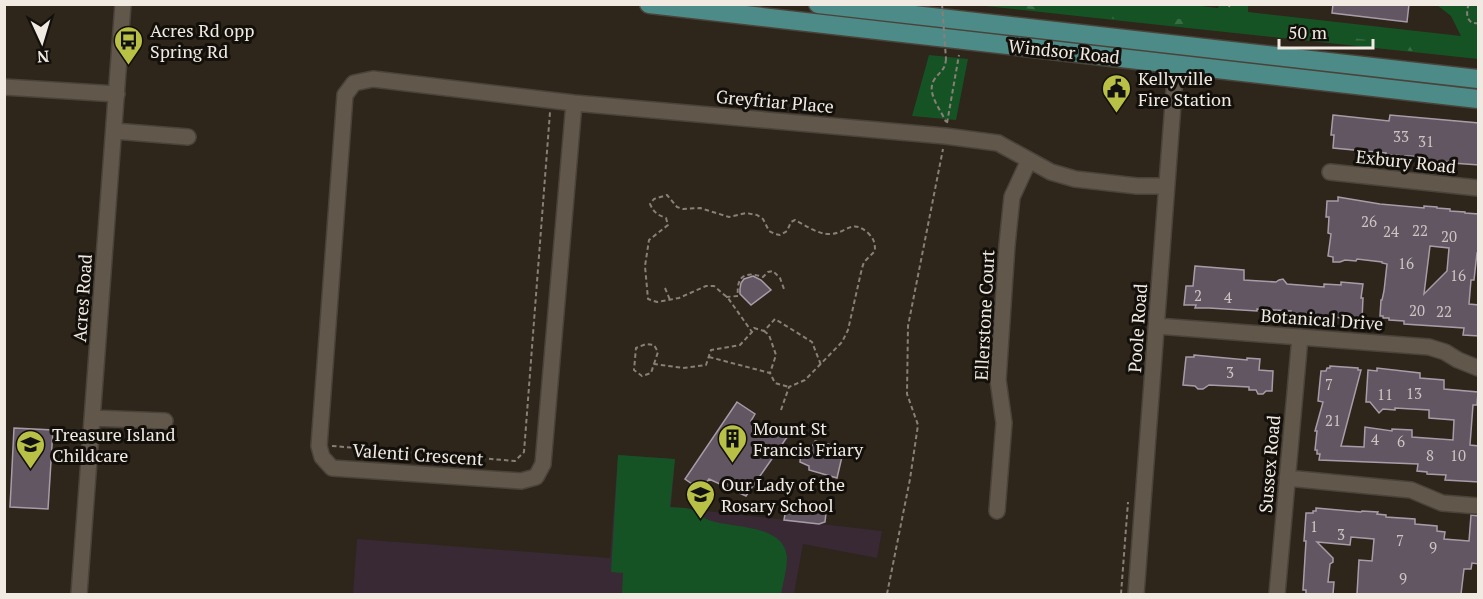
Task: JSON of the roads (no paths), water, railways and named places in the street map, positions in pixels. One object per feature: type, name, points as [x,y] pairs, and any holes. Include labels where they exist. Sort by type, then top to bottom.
[{"type":"main road","name":"Windsor Road","points":[[649,4],[1479,99]]},
{"type":"main road","name":"Windsor Road","points":[[818,4],[937,11],[1479,79]]},
{"type":"street","name":"Acres Road","points":[[79,594],[123,4]]},
{"type":"street","points":[[917,4],[925,14],[937,11]]},
{"type":"street","name":"Poole Road","points":[[1136,594],[1176,64]]},
{"type":"street","name":"Greyfriar Place","points":[[373,80],[574,103],[946,130],[998,143],[1051,172],[1075,179],[1137,186],[1166,186]]},
{"type":"street","name":"Valenti Crescent","points":[[373,80],[354,83],[345,95],[319,446],[322,457],[332,468],[521,481],[536,477],[543,464],[574,103]]},
{"type":"street","points":[[4,87],[117,94]]},
{"type":"street","points":[[114,131],[188,137]]},
{"type":"street","name":"Ellerstone Court","points":[[997,511],[1004,423],[998,380],[1007,245],[1012,197],[1029,160]]},
{"type":"street","name":"Exbury Road","points":[[1330,172],[1479,188]]},
{"type":"street","name":"Botanical Drive","points":[[1157,326],[1429,347],[1479,368]]},
{"type":"street","name":"Sussex Road","points":[[1277,594],[1300,337]]},
{"type":"street","points":[[92,418],[165,421]]},
{"type":"street","points":[[1287,478],[1410,490],[1442,503],[1479,506]]},
{"type":"place","name":"Acres Rd opp Spring Rd","points":[[129,66]]},
{"type":"place","name":"Kellyville Fire Station","points":[[1117,114]]},
{"type":"place","name":"Mount St Francis Friary","points":[[732,464]]},
{"type":"place","name":"Treasure Island Childcare","points":[[31,470]]},
{"type":"place","name":"Our Lady of the Rosary School","points":[[700,520]]}]
